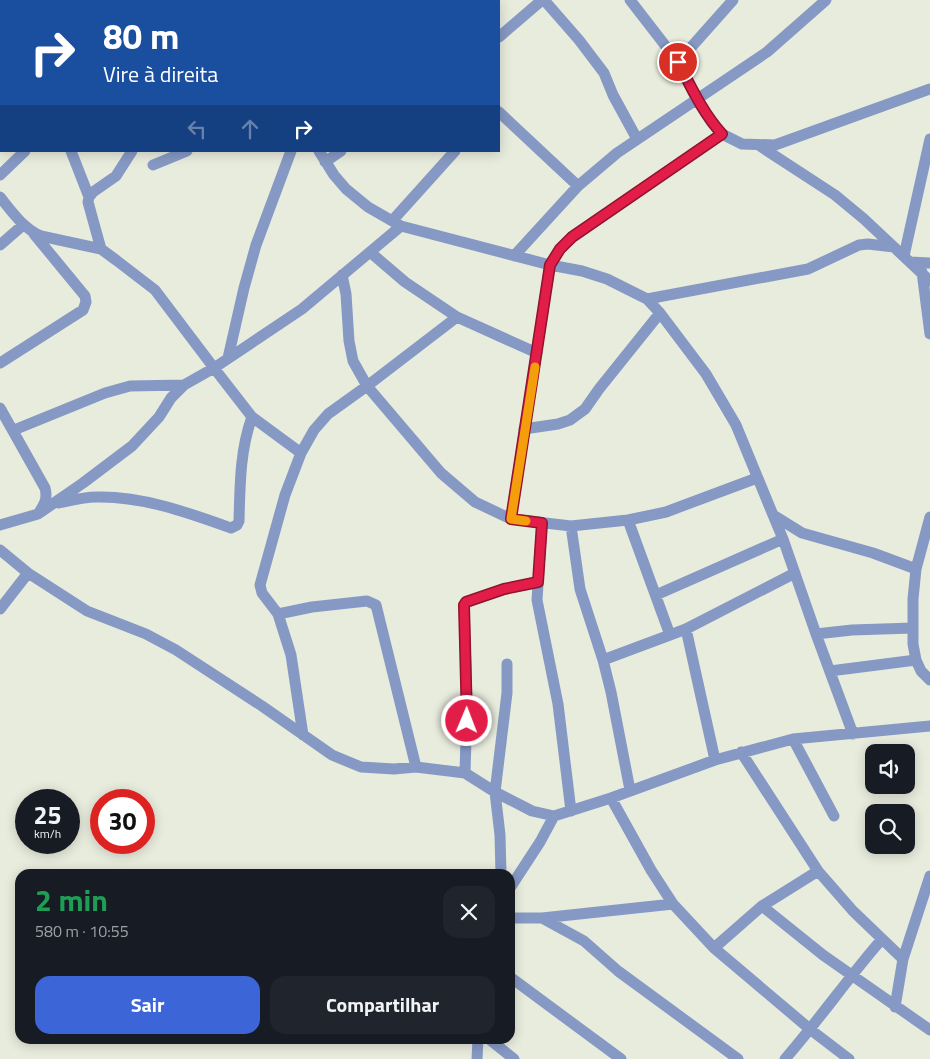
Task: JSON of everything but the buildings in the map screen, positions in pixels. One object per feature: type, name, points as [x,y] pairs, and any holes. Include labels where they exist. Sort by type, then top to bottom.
[{"type":"street","points":[[500,36],[543,0],[579,40],[604,73],[613,95],[637,139]]},
{"type":"street","points":[[630,0],[678,62],[712,123],[722,134],[742,144],[775,145],[930,89]]},
{"type":"street","points":[[514,256],[578,186],[617,153],[768,52],[826,0]]},
{"type":"street","points":[[678,62],[727,2]]},
{"type":"street","points":[[500,113],[578,186]]},
{"type":"street","points":[[511,519],[550,265],[560,249],[572,237],[722,134]]},
{"type":"street","points":[[907,259],[930,140]]},
{"type":"street","points":[[760,146],[835,195],[864,219],[926,277],[930,334]]},
{"type":"street","points":[[0,175],[24,152]]},
{"type":"street","points":[[71,152],[89,197],[88,202],[101,249]]},
{"type":"street","points":[[89,197],[116,176],[131,152]]},
{"type":"street","points":[[153,165],[185,152]]},
{"type":"street","points":[[228,358],[256,245],[290,152]]},
{"type":"street","points":[[320,152],[346,189],[368,207],[396,224],[607,279],[647,299],[660,312],[711,383],[736,426],[783,539],[853,734]]},
{"type":"street","points":[[325,162],[340,152]]},
{"type":"street","points":[[0,525],[38,514],[54,504],[132,446],[159,417],[171,398],[184,385],[214,368],[302,309],[370,252],[396,224],[454,152]]},
{"type":"street","points":[[0,197],[23,225],[33,232],[41,236],[101,249],[154,290],[252,417],[301,453]]},
{"type":"street","points":[[0,245],[23,225]]},
{"type":"street","points":[[0,363],[82,310],[86,302],[85,296],[33,232]]},
{"type":"street","points":[[647,299],[808,269],[859,245],[894,247]]},
{"type":"street","points":[[370,252],[405,282],[457,316],[537,352]]},
{"type":"street","points":[[907,259],[930,263]]},
{"type":"street","points":[[342,275],[346,294],[348,341],[353,361],[367,386],[441,473],[475,502],[511,519],[571,526],[628,520],[666,512],[757,478]]},
{"type":"street","points":[[524,429],[570,420],[585,408],[660,312]]},
{"type":"street","points":[[303,735],[291,655],[278,614],[262,593],[260,585],[285,495],[301,453],[314,430],[328,414],[457,316]]},
{"type":"street","points":[[14,430],[105,393],[130,386],[184,385]]},
{"type":"street","points":[[0,408],[45,488],[46,500],[38,514]]},
{"type":"street","points":[[54,504],[98,497],[123,499],[166,507],[231,528],[237,526],[239,520],[241,462],[247,429],[252,417]]},
{"type":"street","points":[[773,515],[802,533],[873,553],[916,569]]},
{"type":"street","points":[[930,517],[927,542],[916,569],[913,600],[913,644],[916,660],[921,671],[930,680]]},
{"type":"street","points":[[628,520],[670,635]]},
{"type":"street","points":[[542,523],[537,600],[558,704],[571,811]]},
{"type":"street","points":[[571,526],[580,589],[603,660],[611,692],[630,790]]},
{"type":"street","points":[[656,595],[783,539]]},
{"type":"street","points":[[0,550],[28,573],[87,611],[146,634],[176,650],[332,755],[360,767],[416,768],[466,773],[495,792],[532,811],[554,816],[611,798],[715,760],[793,739],[930,726]]},
{"type":"street","points":[[0,609],[28,573]]},
{"type":"street","points":[[603,660],[686,629],[795,573]]},
{"type":"street","points":[[466,773],[467,704],[464,605],[466,602],[504,589],[538,582]]},
{"type":"street","points":[[278,614],[312,607],[367,600],[376,605],[416,768]]},
{"type":"street","points":[[816,634],[852,630],[913,628]]},
{"type":"street","points":[[686,629],[715,760]]},
{"type":"street","points":[[830,671],[916,660]]},
{"type":"street","points":[[501,869],[500,834],[495,792],[508,693],[507,664]]},
{"type":"street","points":[[793,739],[834,816]]},
{"type":"street","points":[[741,752],[818,871],[852,911],[903,960]]},
{"type":"street","points":[[611,798],[651,870],[673,904],[714,948],[810,1030],[849,1059]]},
{"type":"street","points":[[515,881],[554,816]]},
{"type":"street","points":[[714,948],[762,906],[818,871]]},
{"type":"street","points":[[894,1007],[903,960],[924,914],[930,876]]},
{"type":"street","points":[[515,918],[542,918],[673,904]]},
{"type":"street","points":[[762,906],[894,1007],[930,1030]]},
{"type":"street","points":[[542,918],[584,941],[618,971],[738,1059]]},
{"type":"street","points":[[785,1059],[882,939]]},
{"type":"street","points":[[515,981],[621,1059]]},
{"type":"street","points":[[477,1059],[478,1044]]},
{"type":"street","points":[[495,1044],[514,1059]]},
{"type":"slow traffic","points":[[526,521],[511,519],[535,367]]},
{"type":"route","points":[[467,721],[464,605],[466,602],[504,589],[538,582],[542,523],[511,519],[550,265],[560,249],[572,237],[617,208],[722,134],[704,112],[678,62]]}]
